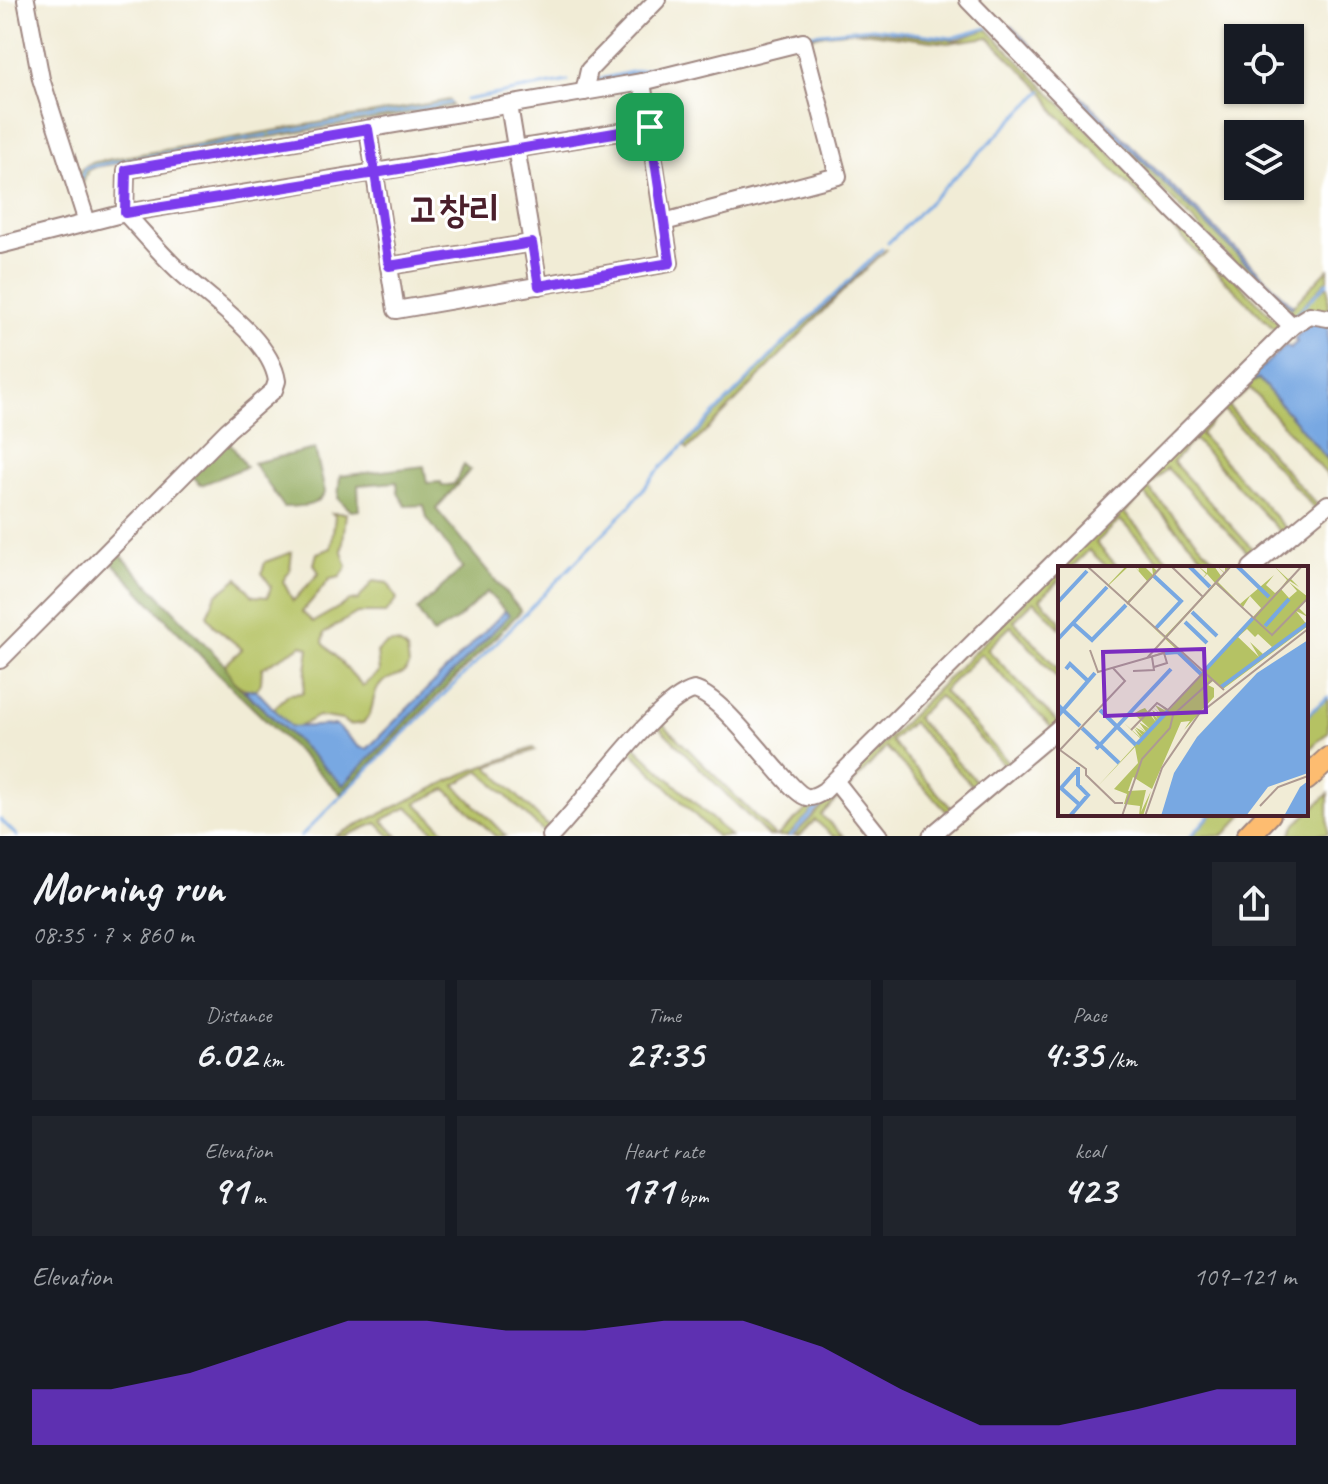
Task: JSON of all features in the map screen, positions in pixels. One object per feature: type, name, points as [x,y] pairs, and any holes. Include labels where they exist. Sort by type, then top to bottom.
[{"type":"highway","points":[[1308,777],[1328,759]]},
{"type":"highway","points":[[1248,836],[1267,816]]},
{"type":"street","points":[[26,0],[41,79],[87,222]]},
{"type":"street","points":[[584,92],[589,70],[657,0]]},
{"type":"street","points":[[968,0],[1173,210],[1292,326]]},
{"type":"street","points":[[0,660],[228,430],[274,390],[277,381],[266,353],[125,213],[126,170],[642,82],[803,42],[838,176],[664,222]]},
{"type":"street","points":[[368,129],[396,310],[539,286],[670,263],[642,82]]},
{"type":"street","points":[[509,105],[539,286]]},
{"type":"street","points":[[0,245],[125,213],[650,127]]},
{"type":"street","points":[[389,266],[532,243]]},
{"type":"street","points":[[551,836],[577,811],[590,788],[650,725],[682,695],[694,690],[707,696],[742,729],[800,794],[816,796],[836,782],[1292,326],[1310,315],[1328,318]]},
{"type":"street","points":[[1253,566],[1328,504]]},
{"type":"street","points":[[931,836],[1058,729]]},
{"type":"street","points":[[836,782],[879,836]]},
{"type":"green space","points":[[1006,27],[1291,308],[1328,269],[1328,280],[1296,313],[1328,284],[1328,314],[1296,318],[1281,309],[1002,28]]},
{"type":"green space","points":[[858,29],[956,40],[987,29],[1284,329],[1279,334],[1056,113],[1044,92],[988,37],[948,43],[854,31],[825,34],[596,83],[797,37]]},
{"type":"green space","points":[[449,100],[452,106],[95,167],[88,170],[83,183],[78,172],[90,163]]},
{"type":"green space","points":[[887,249],[688,449],[685,445],[788,340]]},
{"type":"green space","points":[[1259,379],[1328,460],[1328,476],[1250,388],[1228,406],[1319,507],[1316,510],[1224,410],[1200,434],[1289,532],[1284,536],[1194,439],[1173,462],[1259,556],[1255,560],[1167,468],[1148,488],[1220,566],[1211,566],[1144,494],[1124,513],[1174,566],[1164,566],[1120,520],[1096,543],[1117,566],[1106,566],[1089,550],[1073,566],[1060,566],[1235,390]]},
{"type":"green space","points":[[226,437],[246,467],[201,485],[189,474]]},
{"type":"green space","points":[[315,449],[325,492],[313,504],[284,507],[253,463]]},
{"type":"green space","points":[[464,465],[470,470],[436,509],[521,611],[341,794],[220,676],[106,556],[114,548],[225,665],[232,680],[343,784],[509,615],[487,592],[458,619],[433,634],[417,610],[463,568],[427,518],[424,505],[406,506],[398,493],[397,482],[358,485],[359,510],[351,511],[338,498],[340,476],[424,466],[427,483],[441,482],[442,486],[454,484]]},
{"type":"green space","points":[[332,513],[346,513],[342,552],[347,567],[340,577],[330,579],[302,612],[313,622],[350,601],[358,600],[373,581],[388,583],[397,599],[386,613],[357,613],[324,633],[323,643],[363,686],[379,672],[377,652],[388,644],[395,643],[407,650],[409,666],[403,673],[378,687],[370,714],[363,723],[349,725],[342,720],[318,716],[294,727],[285,723],[273,709],[289,694],[303,693],[309,648],[303,645],[262,668],[261,683],[256,690],[245,688],[232,680],[225,665],[242,649],[213,625],[207,615],[216,595],[238,578],[253,596],[268,597],[271,586],[262,573],[265,562],[292,552],[290,570],[283,581],[293,601],[319,573],[314,564],[317,553],[331,548],[335,516]]},
{"type":"green space","points":[[1058,568],[1058,581],[1040,599],[1058,618],[1058,626],[1034,601],[1014,621],[1058,669],[1058,679],[1011,626],[987,649],[1058,725],[1053,729],[981,654],[943,691],[1011,765],[1007,768],[939,696],[916,718],[983,788],[979,793],[912,722],[891,741],[955,812],[950,815],[886,747],[848,789],[887,836],[843,784]]},
{"type":"green space","points":[[1328,698],[1328,732],[1308,750],[1308,715]]},
{"type":"green space","points":[[659,720],[775,836],[768,836],[656,724]]},
{"type":"green space","points":[[633,745],[730,836],[716,836],[629,749]]},
{"type":"green space","points":[[533,748],[535,750],[488,767],[552,830],[546,834],[480,771],[455,785],[506,836],[495,836],[446,789],[416,803],[450,836],[439,836],[408,807],[382,820],[398,836],[390,836],[377,823],[345,836],[335,836],[463,774]]},
{"type":"green space","points":[[831,788],[837,789],[872,832],[838,798],[821,815],[844,836],[833,836],[815,820],[800,836],[793,836],[835,794],[832,791],[788,836],[777,836]]},
{"type":"green space","points":[[1328,794],[1328,834],[1290,836],[1296,824]]},
{"type":"green space","points":[[1210,816],[1242,816],[1223,836],[1192,836]]},
{"type":"water","points":[[1011,26],[1293,306],[1291,308],[1006,27]]},
{"type":"water","points":[[1310,323],[1328,325],[1328,460],[1259,379],[1245,383],[1286,345],[1290,348],[1297,342],[1294,339]]},
{"type":"water","points":[[505,611],[509,615],[343,785],[244,690],[256,690],[291,727],[336,725],[359,747],[367,749]]},
{"type":"waterway","points":[[802,35],[872,28],[952,38],[987,28]]},
{"type":"waterway","points":[[591,81],[794,36]]},
{"type":"waterway","points":[[466,100],[568,81]]},
{"type":"waterway","points":[[888,243],[1042,91]]},
{"type":"waterway","points":[[271,134],[450,103]]},
{"type":"waterway","points":[[81,178],[85,168],[92,166],[267,135]]},
{"type":"waterway","points":[[301,836],[513,626],[629,507],[655,474],[788,339],[882,249]]},
{"type":"waterway","points":[[1296,314],[1328,282]]},
{"type":"waterway","points":[[1308,714],[1328,697]]},
{"type":"waterway","points":[[790,836],[828,797]]},
{"type":"waterway","points":[[1191,836],[1209,816]]},
{"type":"waterway","points":[[0,819],[17,836]]},
{"type":"district","name":"고창리","points":[[454,209]]},
{"type":"route","points":[[650,127],[375,173],[368,129],[126,170],[125,213],[375,173],[389,266],[532,243],[539,286],[670,263],[650,127]]}]
